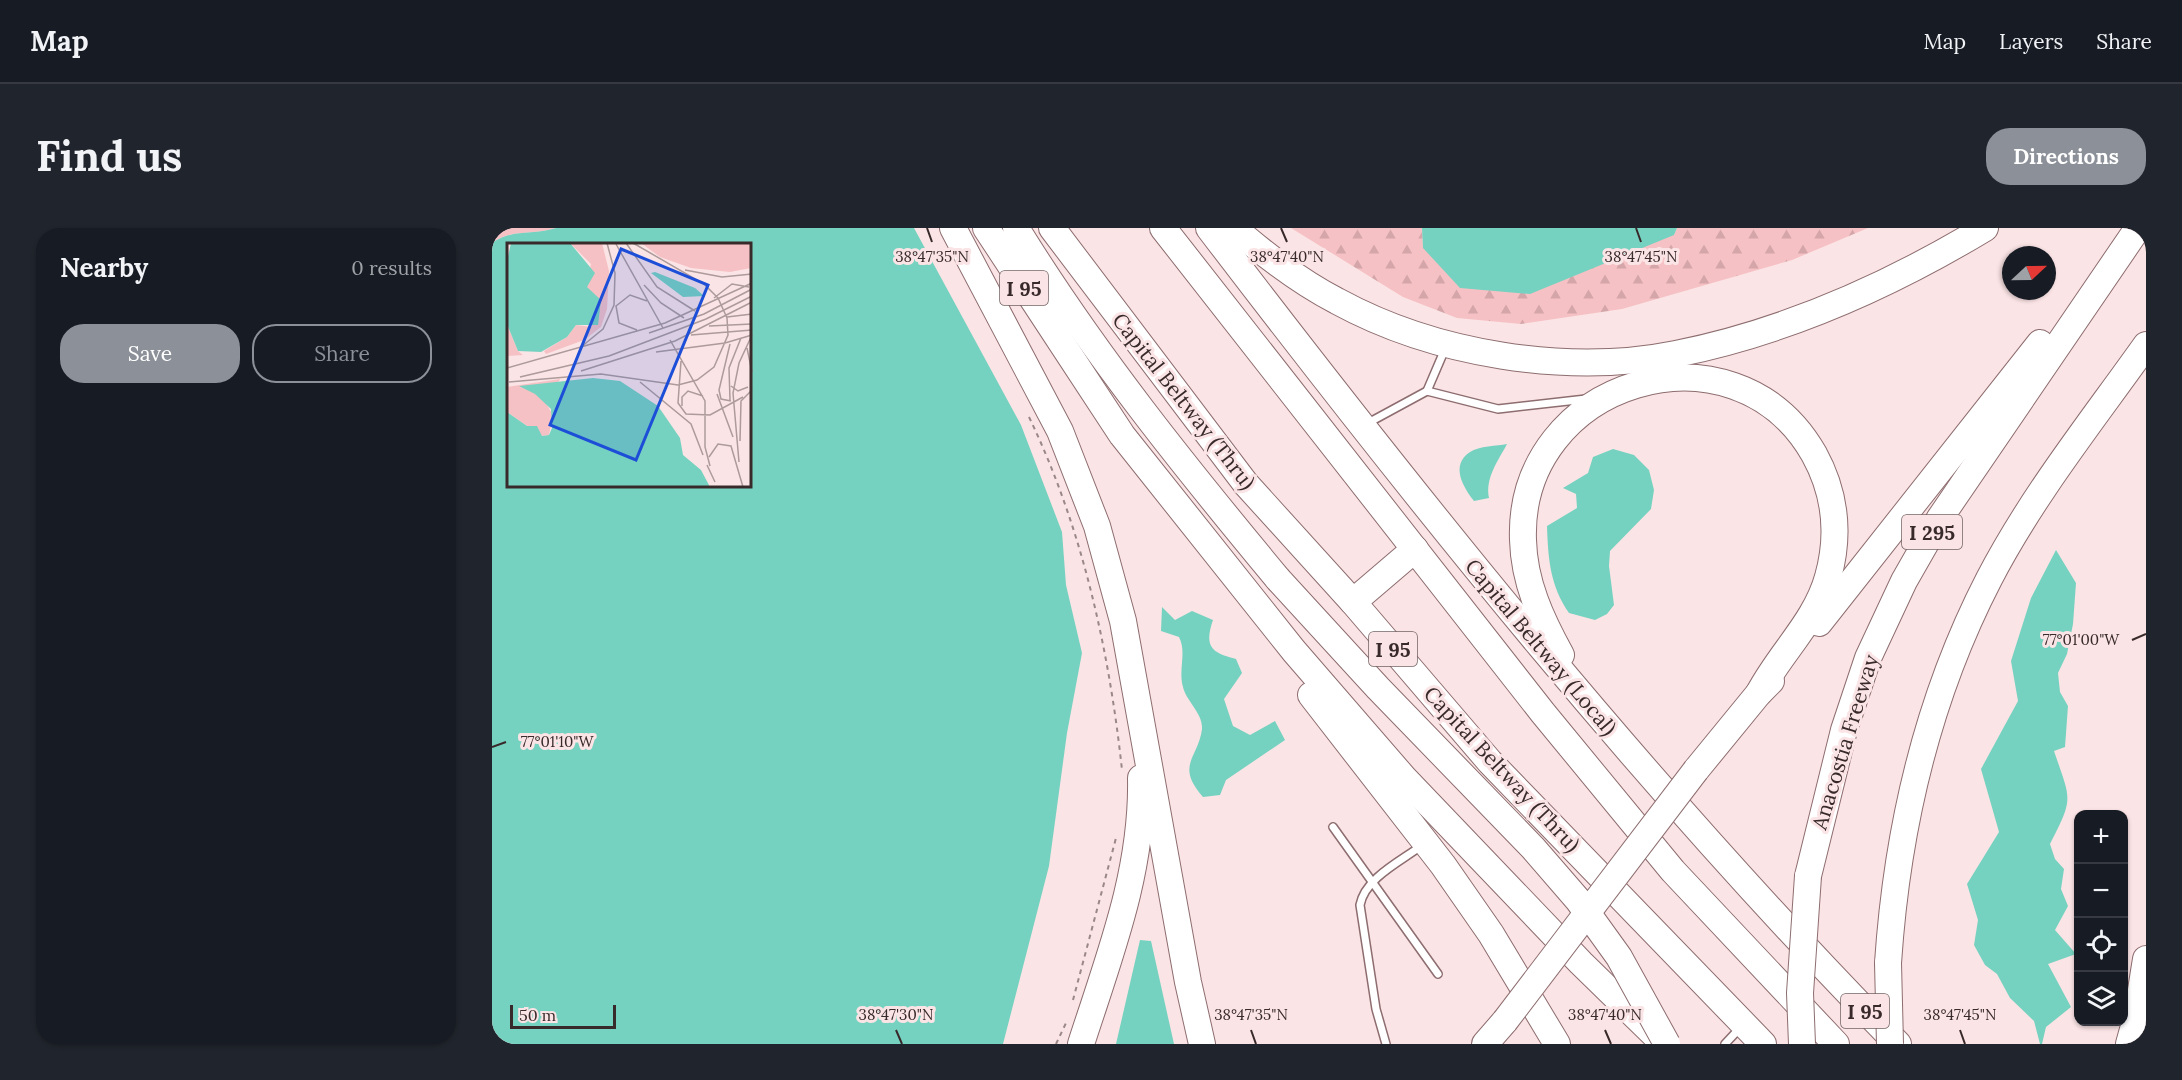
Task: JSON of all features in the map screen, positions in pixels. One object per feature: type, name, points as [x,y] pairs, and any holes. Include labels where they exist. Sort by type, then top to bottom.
[{"type":"highway","points":[[954,228],[1038,385],[1077,474],[1112,574],[1123,621],[1188,982],[1202,1044]]},
{"type":"highway","name":"I 95","points":[[986,228],[1122,435],[1287,642],[1404,778],[1573,955],[1666,1044]]},
{"type":"highway","points":[[1016,228],[1085,331],[1144,413],[1278,579],[1378,688],[1533,848],[1578,900],[1619,957],[1666,1044]]},
{"type":"highway","name":"Capital Beltway (Thru)","points":[[1052,228],[1246,484],[1353,602],[1490,762],[1763,1044]]},
{"type":"highway","name":"I 95","points":[[1163,228],[1543,713],[1673,871],[1836,1044]]},
{"type":"highway","name":"Capital Beltway (Local)","points":[[1209,228],[1362,426],[1608,729],[1768,910],[1898,1044]]},
{"type":"highway","points":[[1234,228],[1295,275],[1337,302],[1392,326],[1447,344],[1503,356],[1564,362],[1623,361],[1674,355],[1743,338],[1874,289],[1939,256],[1985,228]]},
{"type":"highway","points":[[1485,1044],[1505,1021],[1696,770],[1759,693],[1782,671],[2131,228]]},
{"type":"highway","name":"Anacostia Freeway","points":[[1802,1044],[1800,993],[1809,876],[1844,730],[1868,658],[1904,581],[1953,498],[2138,228]]},
{"type":"highway","points":[[1890,1044],[1888,963],[1893,894],[1913,785],[1935,705],[1959,641],[1989,578],[2043,490],[2146,345]]},
{"type":"highway","points":[[1608,729],[1569,669],[1541,616],[1527,572],[1523,539],[1526,501],[1545,456],[1576,417],[1606,395],[1654,379],[1688,377],[1723,383],[1755,396],[1782,416],[1802,436],[1819,464],[1829,489],[1835,523],[1829,576],[1815,610],[1775,664],[1759,693]]},
{"type":"highway","points":[[1122,435],[1210,562],[1426,843],[1491,934],[1557,1044]]},
{"type":"highway","points":[[1353,602],[1415,549]]},
{"type":"highway","points":[[1081,1044],[1128,898],[1135,864],[1141,796],[1135,688]]},
{"type":"highway","points":[[2129,1044],[2138,1015],[2146,959]]},
{"type":"highway","points":[[1833,978],[1912,1044]]},
{"type":"lane","points":[[1362,426],[1427,391],[1447,344]]},
{"type":"lane","points":[[1427,391],[1498,409],[1606,395]]},
{"type":"lane","points":[[1333,827],[1438,974]]},
{"type":"lane","points":[[1386,1044],[1379,1025],[1360,914],[1362,894],[1373,882],[1426,843]]},
{"type":"lane","points":[[1725,1044],[1744,1024]]},
{"type":"path","points":[[1026,412],[1061,492],[1082,554],[1096,611],[1123,778]]},
{"type":"path","points":[[1073,1002],[1118,831]]},
{"type":"path","points":[[1056,1044],[1066,1022]]},
{"type":"green space","points":[[492,228],[556,228],[507,235],[492,243]]},
{"type":"green space","points":[[1291,228],[1422,228],[1423,248],[1674,235],[1677,228],[1868,228],[1792,260],[1622,309],[1521,324],[1457,318],[1403,297]]},
{"type":"shaded area","points":[[556,228],[914,228],[1021,425],[1062,532],[1066,585],[1082,653],[1067,733],[1049,866],[1003,1044],[492,1044],[492,243],[515,234]]},
{"type":"shaded area","points":[[1422,228],[1677,228],[1674,235],[1530,294],[1460,288],[1423,248]]},
{"type":"shaded area","points":[[1507,444],[1491,477],[1489,498],[1474,501],[1460,476],[1464,457],[1478,448]]},
{"type":"shaded area","points":[[1613,449],[1634,455],[1649,470],[1654,490],[1651,509],[1610,551],[1609,566],[1614,605],[1607,614],[1595,620],[1569,613],[1563,603],[1551,571],[1547,526],[1577,508],[1576,494],[1563,488],[1588,473],[1593,457]]},
{"type":"shaded area","points":[[2056,550],[2076,583],[2073,624],[2067,654],[2058,673],[2060,692],[2068,706],[2065,747],[2054,751],[2067,790],[2067,799],[2063,817],[2050,844],[2055,859],[2064,869],[2061,889],[2068,906],[2055,930],[2074,952],[2074,955],[2048,964],[2071,1007],[2046,1027],[2042,1044],[2040,1044],[2034,1021],[2010,998],[1997,974],[1985,965],[1974,945],[1978,920],[1967,884],[1999,832],[1981,769],[2018,701],[2011,661],[2031,598]]},
{"type":"shaded area","points":[[1162,607],[1175,620],[1192,611],[1213,620],[1209,636],[1212,647],[1221,654],[1236,659],[1242,673],[1224,699],[1233,726],[1250,735],[1275,721],[1285,740],[1226,780],[1220,795],[1203,797],[1190,777],[1190,762],[1200,739],[1202,723],[1183,687],[1182,649],[1179,637],[1161,631]]},
{"type":"shaded area","points":[[1140,940],[1151,941],[1174,1044],[1116,1044]]}]
